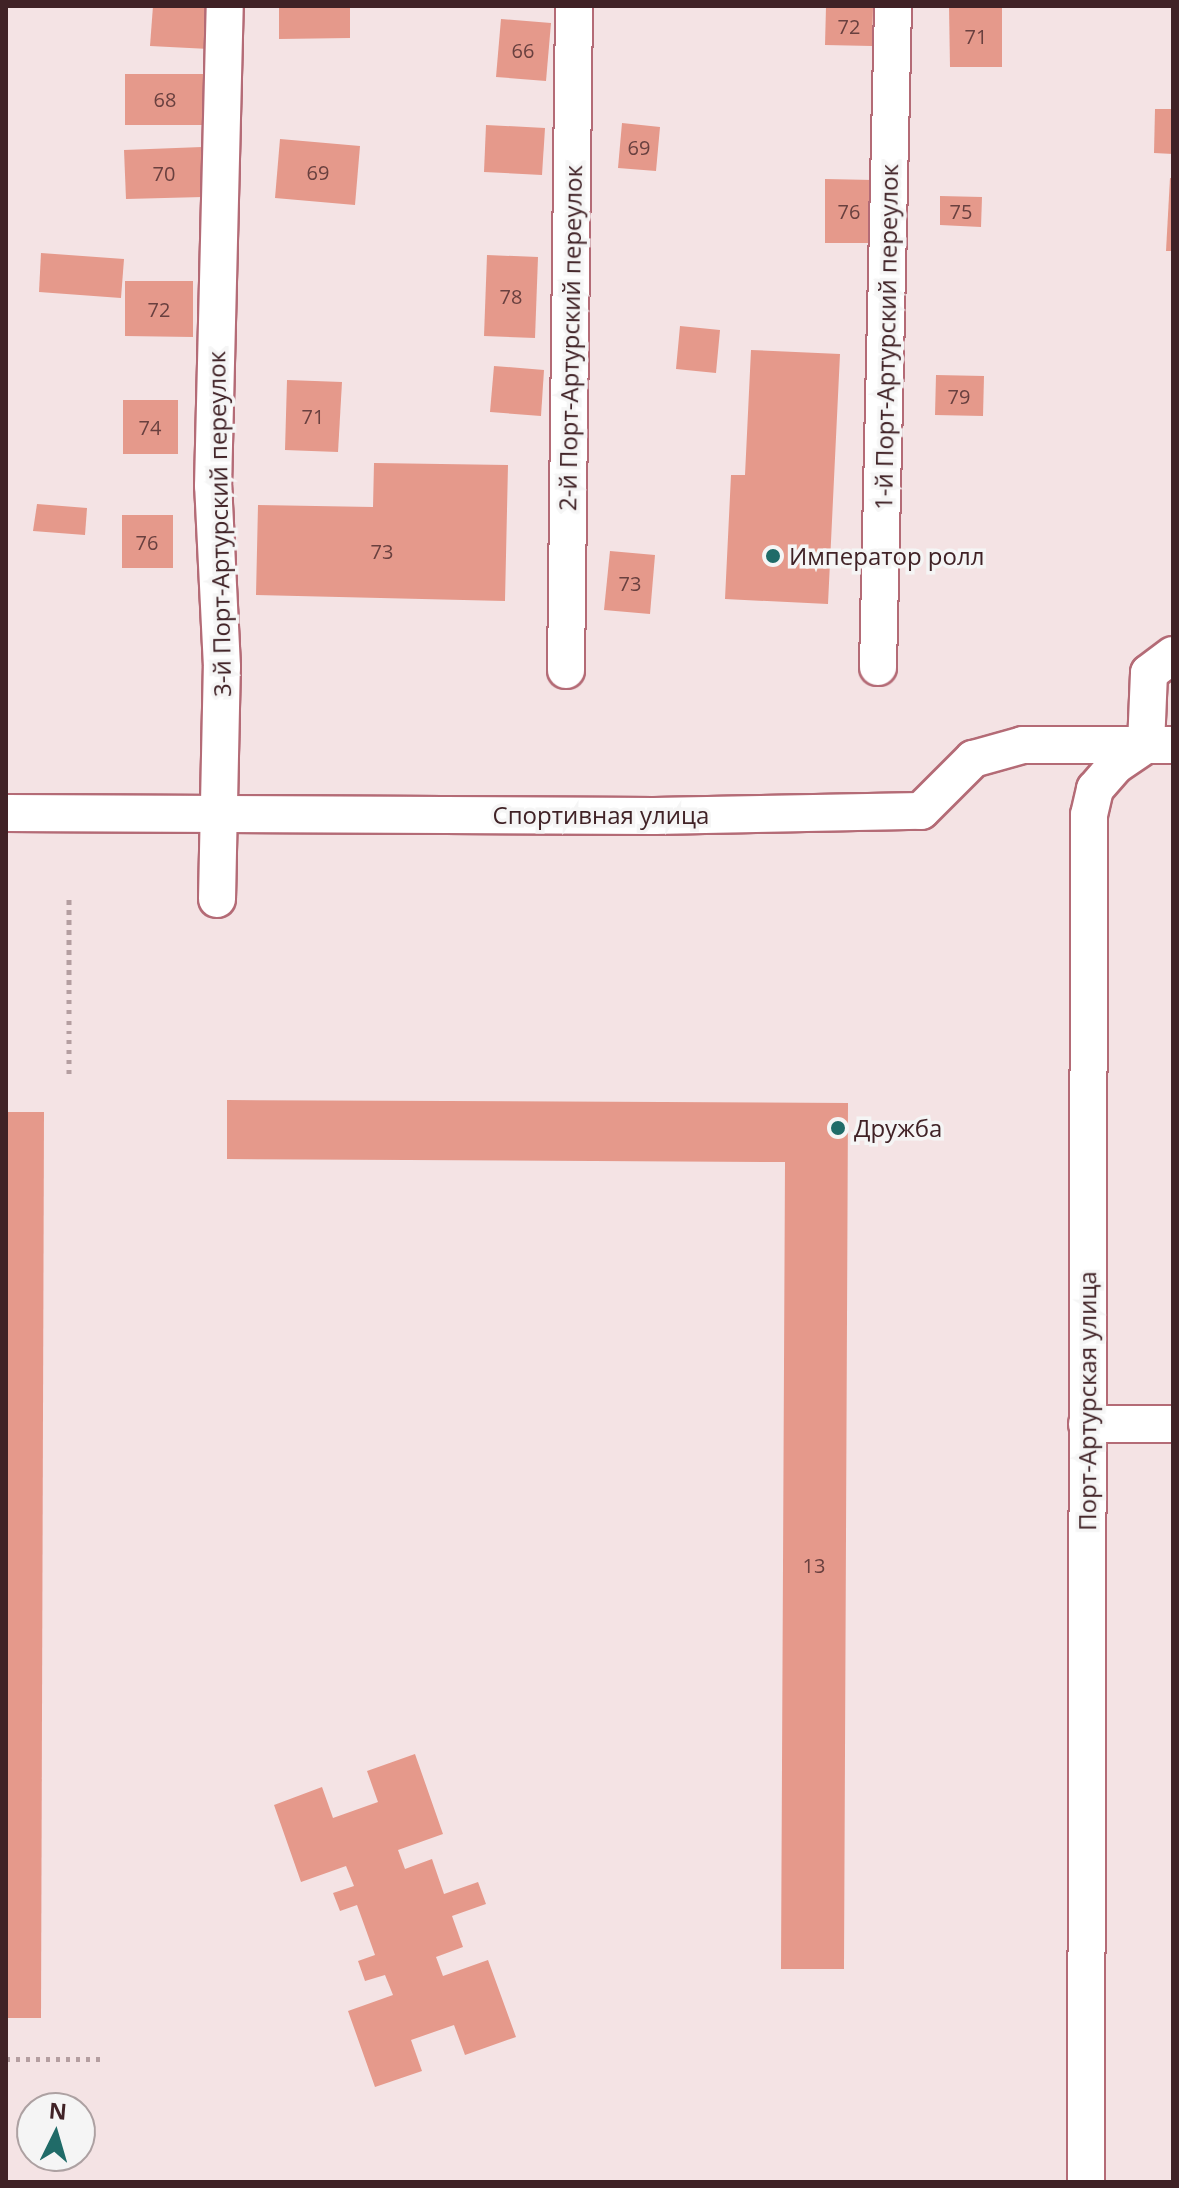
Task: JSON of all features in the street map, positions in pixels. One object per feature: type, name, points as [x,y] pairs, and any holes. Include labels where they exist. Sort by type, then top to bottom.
[{"type":"street","name":"3-й Порт-Артурский переулок","points":[[217,899],[216,814],[222,667],[213,486],[225,6]]},
{"type":"street","name":"2-й Порт-Артурский переулок","points":[[566,670],[574,6]]},
{"type":"street","name":"1-й Порт-Артурский переулок","points":[[878,667],[893,6]]},
{"type":"street","points":[[1159,745],[1149,673],[1173,655]]},
{"type":"street","name":"Спортивная улица","points":[[6,813],[654,816],[921,811],[973,759],[1023,745],[1159,745]]},
{"type":"street","name":"Порт-Артурская улица","points":[[1086,2182],[1089,815],[1095,789],[1116,765],[1159,745]]},
{"type":"street","points":[[1087,1424],[1173,1424]]},
{"type":"path","points":[[69,898],[69,1074]]},
{"type":"path","points":[[6,2059],[101,2059]]},
{"type":"building","points":[[153,6],[211,6],[209,49],[150,46]]},
{"type":"building","points":[[279,6],[350,6],[350,38],[279,39]]},
{"type":"building","points":[[949,6],[1002,6],[1002,67],[950,67]]},
{"type":"building","points":[[826,7],[873,8],[872,46],[825,45]]},
{"type":"building","points":[[501,19],[551,23],[546,81],[496,77]]},
{"type":"building","points":[[125,74],[205,74],[205,125],[125,125]]},
{"type":"building","points":[[1155,109],[1173,109],[1173,154],[1154,153]]},
{"type":"building","points":[[622,123],[660,127],[656,171],[618,168]]},
{"type":"building","points":[[486,125],[545,128],[542,175],[484,172]]},
{"type":"building","points":[[280,139],[360,146],[355,205],[275,198]]},
{"type":"building","points":[[202,147],[203,197],[126,199],[124,150]]},
{"type":"building","points":[[1170,178],[1173,178],[1173,251],[1166,251]]},
{"type":"building","points":[[825,179],[873,180],[872,243],[825,243]]},
{"type":"building","points":[[940,196],[982,197],[981,227],[940,225]]},
{"type":"building","points":[[41,253],[124,259],[121,298],[39,292]]},
{"type":"building","points":[[487,255],[538,257],[535,338],[484,336]]},
{"type":"building","points":[[125,281],[193,281],[193,337],[125,336]]},
{"type":"building","points":[[680,326],[720,330],[716,373],[676,369]]},
{"type":"building","points":[[751,350],[840,354],[828,604],[725,599],[731,475],[745,475]]},
{"type":"building","points":[[494,366],[544,370],[541,416],[490,412]]},
{"type":"building","points":[[936,375],[984,376],[983,416],[935,415]]},
{"type":"building","points":[[287,380],[342,382],[338,452],[285,450]]},
{"type":"building","points":[[123,400],[178,400],[178,454],[123,454]]},
{"type":"building","points":[[374,463],[508,465],[505,601],[256,595],[258,505],[373,507]]},
{"type":"building","points":[[37,504],[87,508],[85,535],[33,531]]},
{"type":"building","points":[[122,515],[173,515],[173,568],[122,568]]},
{"type":"building","points":[[610,551],[655,555],[650,614],[604,610]]},
{"type":"building","points":[[227,1100],[848,1103],[844,1969],[781,1969],[785,1162],[227,1159]]},
{"type":"building","points":[[6,1112],[44,1112],[41,2018],[6,2018]]},
{"type":"building","points":[[415,1754],[443,1834],[398,1850],[405,1869],[432,1859],[444,1894],[478,1882],[486,1904],[452,1916],[463,1947],[436,1957],[443,1976],[488,1960],[516,2037],[465,2055],[454,2025],[411,2040],[422,2071],[375,2087],[348,2011],[393,1995],[385,1975],[365,1981],[358,1961],[375,1955],[357,1905],[340,1911],[333,1893],[354,1886],[346,1866],[301,1882],[274,1805],[322,1787],[333,1818],[378,1802],[367,1771]]},
{"type":"place","name":"Император ролл","points":[[773,556]]},
{"type":"place","name":"Дружба","points":[[838,1128]]}]
